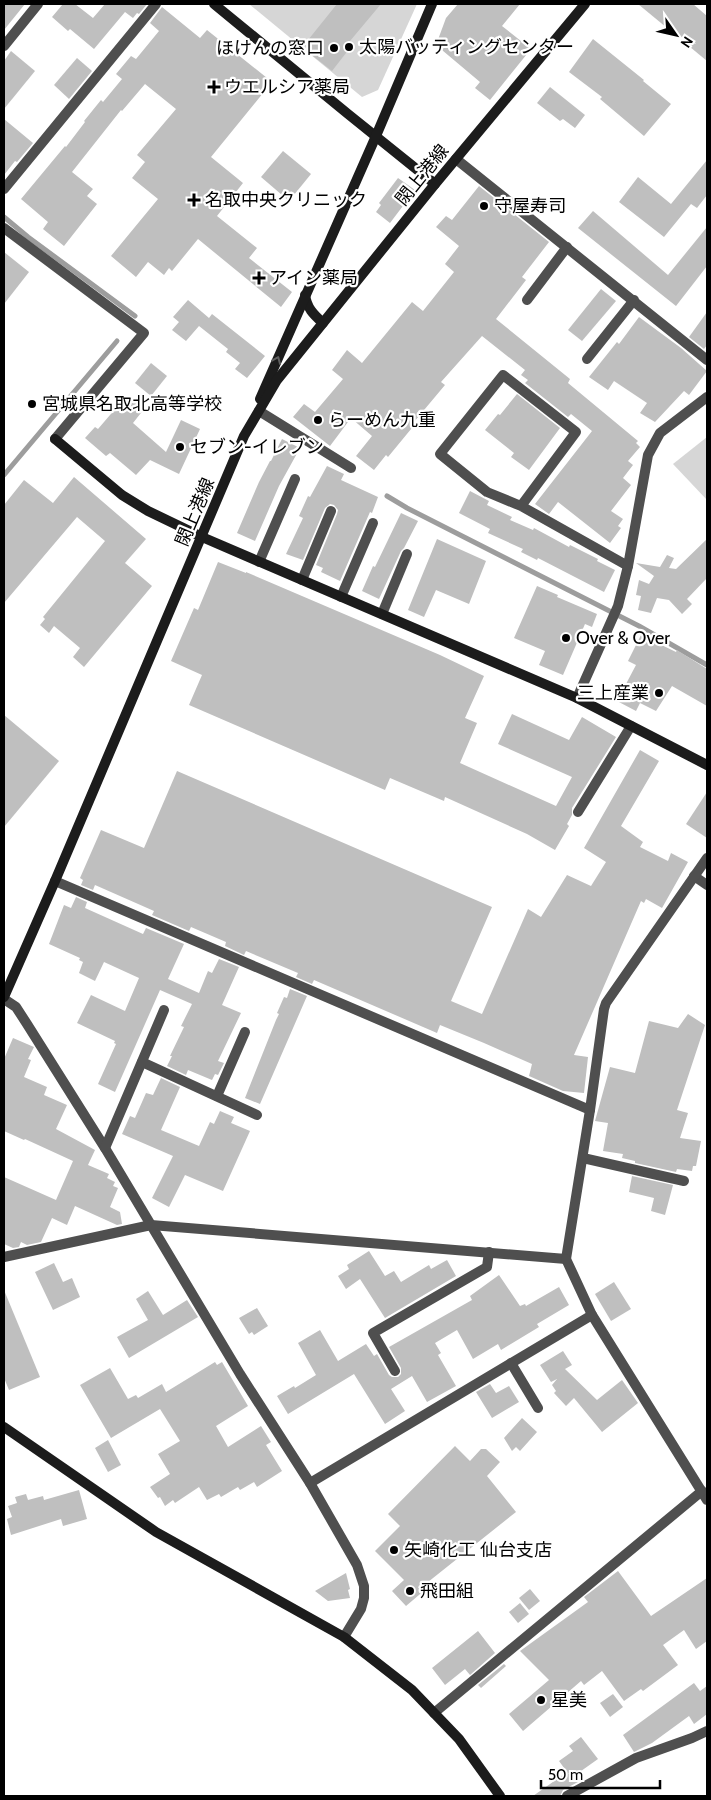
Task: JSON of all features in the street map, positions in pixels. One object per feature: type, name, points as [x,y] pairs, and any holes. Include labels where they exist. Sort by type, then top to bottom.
[{"type":"street","points":[[4,46],[38,4]]},
{"type":"street","points":[[4,188],[156,4]]},
{"type":"street","points":[[214,4],[436,184]]},
{"type":"street","points":[[244,436],[432,4]]},
{"type":"street","name":"閖上港線","points":[[4,998],[244,436],[259,410],[277,380],[456,159],[585,4]]},
{"type":"street","points":[[456,159],[707,360]]},
{"type":"street","points":[[4,228],[144,333],[55,439],[122,495],[148,512],[202,537],[578,698],[707,766]]},
{"type":"street","points":[[527,300],[567,247]]},
{"type":"street","points":[[305,295],[306,304],[312,313],[323,323]]},
{"type":"street","points":[[587,359],[634,300]]},
{"type":"street","points":[[521,506],[576,432],[503,375],[440,454],[487,492],[521,506],[628,566]]},
{"type":"street","points":[[578,698],[618,606],[628,566],[648,455],[653,442],[660,433],[707,397]]},
{"type":"street","points":[[259,410],[351,468]]},
{"type":"street","points":[[259,562],[295,479]]},
{"type":"street","points":[[302,580],[332,510]]},
{"type":"street","points":[[341,597],[373,523]]},
{"type":"street","points":[[382,614],[407,554]]},
{"type":"street","points":[[578,812],[631,726]]},
{"type":"street","points":[[434,1713],[704,1496],[592,1315],[566,1259],[606,1003],[707,858]]},
{"type":"street","points":[[694,876],[707,885]]},
{"type":"street","points":[[55,881],[590,1110]]},
{"type":"street","points":[[4,998],[16,1007],[105,1148],[240,1374],[310,1483],[357,1565],[364,1586],[364,1598],[361,1610],[344,1638]]},
{"type":"street","points":[[105,1148],[164,1010]]},
{"type":"street","points":[[217,1096],[245,1032]]},
{"type":"street","points":[[142,1062],[257,1115]]},
{"type":"street","points":[[582,1158],[684,1181]]},
{"type":"street","points":[[4,1257],[151,1224],[566,1259]]},
{"type":"street","points":[[395,1371],[373,1333],[487,1267],[490,1252]]},
{"type":"street","points":[[310,1483],[592,1315]]},
{"type":"street","points":[[511,1363],[538,1408]]},
{"type":"street","points":[[4,1427],[156,1532],[344,1638],[412,1690],[459,1740],[500,1796]]},
{"type":"street","points":[[567,1796],[636,1758],[707,1731]]},
{"type":"shaded area","name":"太陽バッティングセンター","points":[[249,4],[417,4],[378,90],[362,97]]},
{"type":"shaded area","points":[[707,437],[707,500],[673,464]]},
{"type":"building","points":[[4,4],[25,4],[4,30]]},
{"type":"building","points":[[63,4],[75,4],[93,18],[105,4],[147,4],[133,18],[125,12],[94,49],[52,17]]},
{"type":"building","points":[[337,4],[381,4],[350,41],[353,44],[332,71],[313,56],[314,54],[304,45]]},
{"type":"building","points":[[458,4],[520,4],[502,26],[531,49],[490,100],[475,88],[480,82],[436,45],[446,18]]},
{"type":"building","points":[[638,4],[693,4],[707,16],[707,61]]},
{"type":"building","points":[[162,7],[200,38],[207,30],[272,82],[211,157],[243,183],[217,216],[257,248],[249,258],[292,292],[281,307],[198,239],[172,271],[169,268],[164,275],[148,262],[136,277],[111,256],[158,199],[132,178],[145,162],[137,155],[176,109],[145,84],[121,110],[72,172],[93,189],[87,196],[97,204],[64,246],[43,229],[48,222],[21,199],[66,147],[101,100],[103,102],[122,79],[116,74],[131,56],[136,59],[159,31],[150,23]]},
{"type":"building","points":[[593,39],[671,104],[644,136],[600,99],[602,97],[569,72]]},
{"type":"building","points":[[11,51],[35,71],[4,109],[4,61]]},
{"type":"building","points":[[77,58],[92,71],[69,99],[54,85]]},
{"type":"building","points":[[550,87],[585,115],[575,128],[563,119],[560,121],[537,103]]},
{"type":"building","points":[[4,119],[33,143],[4,175]]},
{"type":"building","points":[[283,151],[311,174],[289,201],[261,177]]},
{"type":"building","points":[[707,160],[707,195],[697,208],[691,204],[664,237],[619,202],[638,177],[671,204]]},
{"type":"building","points":[[398,178],[415,190],[390,223],[376,212],[381,205],[379,203]]},
{"type":"building","points":[[479,186],[549,242],[522,277],[526,280],[496,319],[570,379],[568,383],[638,441],[636,443],[640,447],[628,461],[633,465],[623,478],[631,485],[611,511],[623,519],[618,526],[621,528],[610,543],[558,502],[549,514],[535,504],[592,431],[571,414],[568,417],[525,383],[528,380],[521,375],[525,370],[482,336],[441,382],[445,385],[414,422],[416,423],[388,457],[386,455],[374,470],[356,456],[372,436],[351,418],[330,446],[293,417],[304,404],[315,412],[343,379],[332,370],[347,350],[362,363],[412,302],[423,311],[454,272],[445,264],[459,246],[436,227],[446,216],[452,220]]},
{"type":"building","points":[[593,211],[668,275],[707,227],[707,266],[676,306],[578,228]]},
{"type":"building","points":[[4,252],[29,272],[4,304]]},
{"type":"building","points":[[601,289],[616,301],[582,341],[568,330]]},
{"type":"building","points":[[188,300],[209,318],[212,314],[265,356],[247,378],[235,369],[240,363],[226,352],[228,349],[199,326],[186,341],[172,330],[179,322],[173,317]]},
{"type":"building","points":[[707,312],[707,345],[704,349],[689,337]]},
{"type":"building","points":[[639,317],[681,348],[707,371],[689,395],[684,391],[655,422],[640,413],[647,403],[614,381],[608,390],[589,377],[617,342],[619,344]]},
{"type":"building","points":[[151,363],[167,376],[151,396],[135,383]]},
{"type":"building","points":[[517,394],[560,428],[529,470],[511,457],[514,453],[485,430]]},
{"type":"building","points":[[133,400],[144,409],[133,423],[166,452],[181,420],[200,429],[179,474],[150,460],[136,475],[110,453],[106,456],[85,438],[95,427],[98,429],[116,408],[122,413]]},
{"type":"building","points":[[282,439],[300,448],[279,486],[255,541],[237,533],[259,482]]},
{"type":"building","points":[[327,466],[344,474],[341,480],[378,497],[340,581],[321,572],[323,568],[316,565],[337,514],[338,510],[334,505],[330,504],[325,508],[303,560],[286,554],[303,518],[299,516],[308,496],[310,497]]},
{"type":"building","points":[[74,477],[146,539],[125,563],[152,586],[84,667],[73,657],[80,648],[54,626],[49,633],[40,625],[45,619],[43,617],[105,541],[77,517],[4,603],[4,505],[24,480],[53,503]]},
{"type":"building","points":[[470,491],[489,501],[487,505],[512,517],[510,520],[533,530],[534,528],[569,547],[570,545],[615,570],[604,592],[538,558],[537,560],[521,552],[523,549],[488,533],[490,529],[459,513]]},
{"type":"building","points":[[401,513],[418,521],[401,551],[379,599],[362,591]]},
{"type":"building","points":[[437,539],[486,561],[469,604],[436,590],[424,617],[408,610]]},
{"type":"building","points":[[707,539],[707,578],[687,599],[692,604],[682,614],[669,600],[657,598],[651,613],[638,610],[641,596],[636,595],[639,580],[649,584],[654,576],[636,563],[660,567],[667,555],[674,558],[669,568],[676,569]]},
{"type":"building","points":[[218,562],[246,572],[440,655],[484,676],[465,718],[477,723],[460,763],[556,806],[572,777],[498,744],[512,714],[569,740],[582,717],[616,737],[572,808],[572,815],[567,824],[569,826],[555,850],[527,834],[445,797],[444,801],[390,778],[385,790],[189,705],[202,675],[171,661],[194,608],[198,610]]},
{"type":"building","points":[[537,586],[558,595],[557,597],[597,614],[592,627],[585,624],[563,675],[539,665],[545,651],[514,638]]},
{"type":"building","points":[[641,635],[676,652],[677,650],[707,669],[707,706],[672,686],[656,711],[640,703],[636,711],[617,701],[636,665],[628,661]]},
{"type":"building","points":[[4,715],[59,761],[4,827]]},
{"type":"building","points":[[640,750],[659,761],[621,826],[643,842],[640,847],[668,861],[671,853],[688,862],[662,908],[646,899],[644,903],[641,901],[574,1055],[588,1057],[584,1093],[563,1091],[529,1076],[532,1064],[484,1043],[440,1025],[437,1033],[314,980],[312,984],[296,977],[298,973],[246,951],[244,955],[225,946],[226,942],[191,927],[189,931],[152,915],[154,911],[95,885],[93,890],[81,885],[83,880],[80,878],[101,830],[144,848],[177,771],[492,907],[451,1001],[482,1014],[528,909],[541,917],[567,875],[591,886],[606,862],[584,848]]},
{"type":"building","points":[[707,792],[707,838],[686,824]]},
{"type":"building","points":[[76,897],[87,902],[85,908],[143,934],[146,928],[184,944],[168,979],[199,993],[208,971],[212,973],[219,959],[239,967],[222,1005],[241,1013],[218,1061],[224,1063],[218,1075],[215,1074],[212,1080],[188,1070],[186,1075],[167,1066],[184,1027],[181,1026],[192,1004],[160,990],[115,1092],[98,1084],[116,1044],[114,1043],[115,1041],[77,1023],[91,995],[125,1011],[139,978],[104,962],[95,981],[79,973],[83,962],[79,960],[80,958],[49,944],[64,905],[71,908]]},
{"type":"building","points":[[290,989],[307,996],[260,1104],[245,1098],[279,1014],[277,1013],[284,997],[287,998]]},
{"type":"building","points":[[688,1014],[705,1025],[677,1110],[688,1113],[680,1138],[701,1141],[696,1166],[693,1166],[692,1171],[677,1169],[676,1172],[635,1163],[635,1161],[622,1158],[623,1154],[603,1151],[608,1123],[595,1121],[610,1067],[635,1073],[649,1021],[678,1028]]},
{"type":"building","points":[[13,1038],[34,1047],[28,1059],[31,1060],[24,1077],[47,1087],[44,1095],[67,1105],[56,1129],[95,1150],[88,1165],[109,1174],[107,1178],[115,1182],[113,1186],[118,1188],[110,1207],[120,1212],[122,1224],[117,1225],[75,1206],[67,1225],[52,1218],[41,1242],[27,1245],[21,1242],[19,1247],[13,1248],[4,1244],[4,1177],[56,1200],[73,1161],[4,1131],[4,1059]]},
{"type":"building","points":[[161,1078],[180,1087],[161,1130],[199,1146],[210,1122],[214,1124],[220,1111],[234,1117],[231,1123],[250,1131],[223,1191],[185,1175],[169,1207],[152,1198],[173,1156],[122,1134],[130,1116],[135,1118],[146,1093],[153,1095]]},
{"type":"building","points":[[632,1176],[673,1185],[665,1215],[651,1211],[654,1198],[629,1192]]},
{"type":"building","points":[[369,1251],[385,1276],[394,1271],[401,1282],[429,1265],[431,1269],[447,1260],[456,1276],[385,1318],[360,1279],[346,1289],[338,1276],[349,1269],[347,1265]]},
{"type":"building","points":[[54,1263],[63,1282],[72,1278],[80,1297],[53,1310],[35,1272]]},
{"type":"building","points":[[499,1275],[520,1306],[525,1304],[526,1306],[559,1287],[569,1305],[537,1324],[539,1327],[501,1350],[498,1344],[473,1359],[457,1330],[435,1343],[441,1353],[438,1355],[456,1386],[427,1402],[412,1376],[391,1389],[405,1411],[385,1424],[354,1374],[288,1414],[277,1396],[316,1375],[298,1343],[320,1330],[338,1361],[366,1344],[374,1356],[377,1354],[389,1375],[398,1377],[401,1374],[401,1368],[389,1347],[472,1300],[470,1296]]},
{"type":"building","points":[[614,1282],[631,1309],[611,1321],[595,1294]]},
{"type":"building","points":[[4,1290],[40,1377],[9,1390],[4,1378]]},
{"type":"building","points":[[148,1291],[163,1315],[187,1300],[198,1317],[129,1358],[117,1337],[148,1320],[136,1299]]},
{"type":"building","points":[[257,1308],[268,1326],[254,1335],[252,1332],[249,1334],[239,1318]]},
{"type":"building","points":[[563,1351],[572,1365],[565,1369],[597,1400],[622,1380],[638,1403],[602,1432],[574,1398],[566,1406],[554,1393],[556,1391],[552,1385],[557,1379],[551,1382],[540,1365]]},
{"type":"building","points":[[215,1362],[217,1365],[222,1362],[248,1406],[216,1426],[228,1447],[261,1426],[271,1442],[266,1445],[282,1471],[257,1487],[254,1482],[240,1490],[238,1487],[221,1497],[219,1494],[207,1500],[199,1487],[175,1503],[173,1500],[165,1506],[160,1497],[158,1498],[150,1487],[170,1474],[158,1454],[180,1441],[160,1409],[111,1438],[80,1385],[110,1368],[128,1399],[136,1395],[138,1398],[162,1384],[166,1392]]},
{"type":"building","points":[[490,1384],[496,1393],[509,1386],[519,1402],[492,1418],[476,1392]]},
{"type":"building","points":[[522,1418],[537,1432],[520,1451],[516,1447],[512,1451],[504,1438]]},
{"type":"building","points":[[108,1440],[121,1465],[108,1472],[95,1448]]},
{"type":"building","points":[[455,1446],[470,1461],[481,1449],[486,1449],[500,1462],[487,1476],[516,1512],[423,1586],[426,1589],[406,1606],[392,1591],[404,1580],[375,1551],[400,1526],[388,1514]]},
{"type":"building","points":[[79,1490],[87,1519],[63,1526],[61,1519],[11,1535],[7,1519],[12,1517],[8,1506],[17,1503],[15,1497],[26,1494],[28,1500],[43,1496],[44,1500]]},
{"type":"building","points":[[618,1571],[651,1616],[707,1578],[707,1641],[696,1649],[684,1630],[663,1645],[678,1665],[643,1691],[641,1689],[624,1701],[602,1671],[584,1685],[581,1681],[523,1731],[509,1714],[549,1680],[520,1651],[588,1602],[584,1597]]},
{"type":"building","points":[[346,1573],[350,1598],[328,1601],[315,1591]]},
{"type":"building","points":[[530,1589],[540,1601],[529,1610],[519,1598]]},
{"type":"building","points":[[520,1603],[529,1614],[518,1623],[509,1612]]},
{"type":"building","points":[[478,1631],[495,1653],[470,1675],[465,1669],[445,1685],[432,1668]]},
{"type":"building","points":[[504,1664],[506,1666],[481,1688],[478,1685]]},
{"type":"building","points":[[694,1683],[700,1691],[707,1686],[707,1714],[694,1724],[689,1716],[652,1743],[634,1752],[623,1735]]},
{"type":"building","points":[[613,1694],[623,1707],[610,1717],[600,1703]]},
{"type":"building","points":[[581,1737],[598,1759],[574,1776],[578,1782],[563,1790],[560,1796],[533,1796],[567,1772],[559,1761],[573,1751],[569,1746]]},
{"type":"waterway","points":[[4,217],[135,316]]},
{"type":"waterway","points":[[4,475],[117,341]]},
{"type":"waterway","points":[[387,496],[639,626],[707,665]]},
{"type":"place","name":"太陽バッティングセンター","points":[[349,47]]},
{"type":"place","name":"ほけんの窓口","points":[[334,48]]},
{"type":"place","name":"ウエルシア薬局","points":[[214,87]]},
{"type":"place","name":"名取中央クリニック","points":[[194,200]]},
{"type":"place","name":"守屋寿司","points":[[484,206]]},
{"type":"place","name":"アイン薬局","points":[[259,278]]},
{"type":"place","name":"宮城県名取北高等学校","points":[[32,404]]},
{"type":"place","name":"らーめん九重","points":[[318,420]]},
{"type":"place","name":"セブン-イレブン","points":[[180,447]]},
{"type":"place","name":"Over & Over","points":[[566,638]]},
{"type":"place","name":"三上産業","points":[[659,693]]},
{"type":"place","name":"矢崎化工 仙台支店","points":[[394,1550]]},
{"type":"place","name":"飛田組","points":[[410,1591]]},
{"type":"place","name":"星美","points":[[541,1700]]}]
